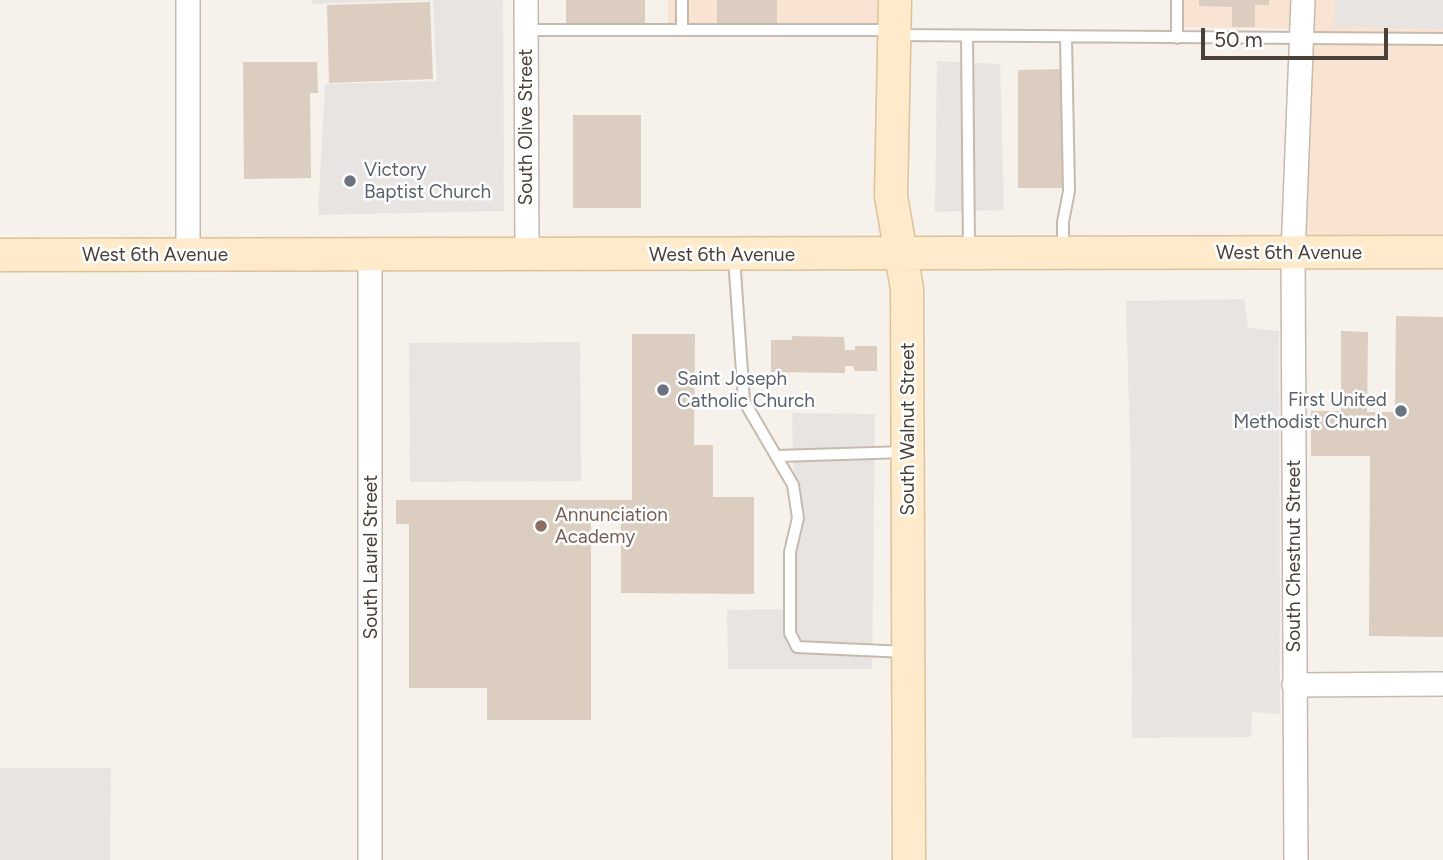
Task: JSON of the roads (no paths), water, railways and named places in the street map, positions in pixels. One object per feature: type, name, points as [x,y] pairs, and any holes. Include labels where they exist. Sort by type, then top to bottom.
[{"type":"main road","name":"South Walnut Street","points":[[895,22],[891,196],[907,289],[909,860]]},
{"type":"main road","name":"West 6th Avenue","points":[[0,255],[1443,252]]},
{"type":"street","points":[[187,255],[188,0]]},
{"type":"street","name":"South Olive Street","points":[[526,0],[527,255]]},
{"type":"street","name":"South Chestnut Street","points":[[1296,860],[1293,254],[1303,0]]},
{"type":"street","name":"South Laurel Street","points":[[370,255],[370,860]]},
{"type":"street","points":[[1294,685],[1443,684]]},
{"type":"lane","points":[[682,0],[682,29]]},
{"type":"lane","points":[[1177,0],[1177,38]]},
{"type":"lane","points":[[526,30],[682,29],[895,22],[967,37],[1443,39]]},
{"type":"lane","points":[[967,37],[969,254]]},
{"type":"lane","points":[[1063,254],[1063,222],[1069,191],[1066,38]]},
{"type":"lane","points":[[734,255],[744,401],[793,485],[798,518],[790,552],[790,633],[797,648],[820,651],[909,652]]},
{"type":"lane","points":[[778,456],[908,452]]},
{"type":"place","name":"Victory Baptist Church","points":[[350,181]]},
{"type":"place","name":"Saint Joseph Catholic Church","points":[[663,390]]},
{"type":"place","name":"First United Methodist Church","points":[[1401,411]]},
{"type":"place","name":"Annunciation Academy","points":[[541,526]]}]
